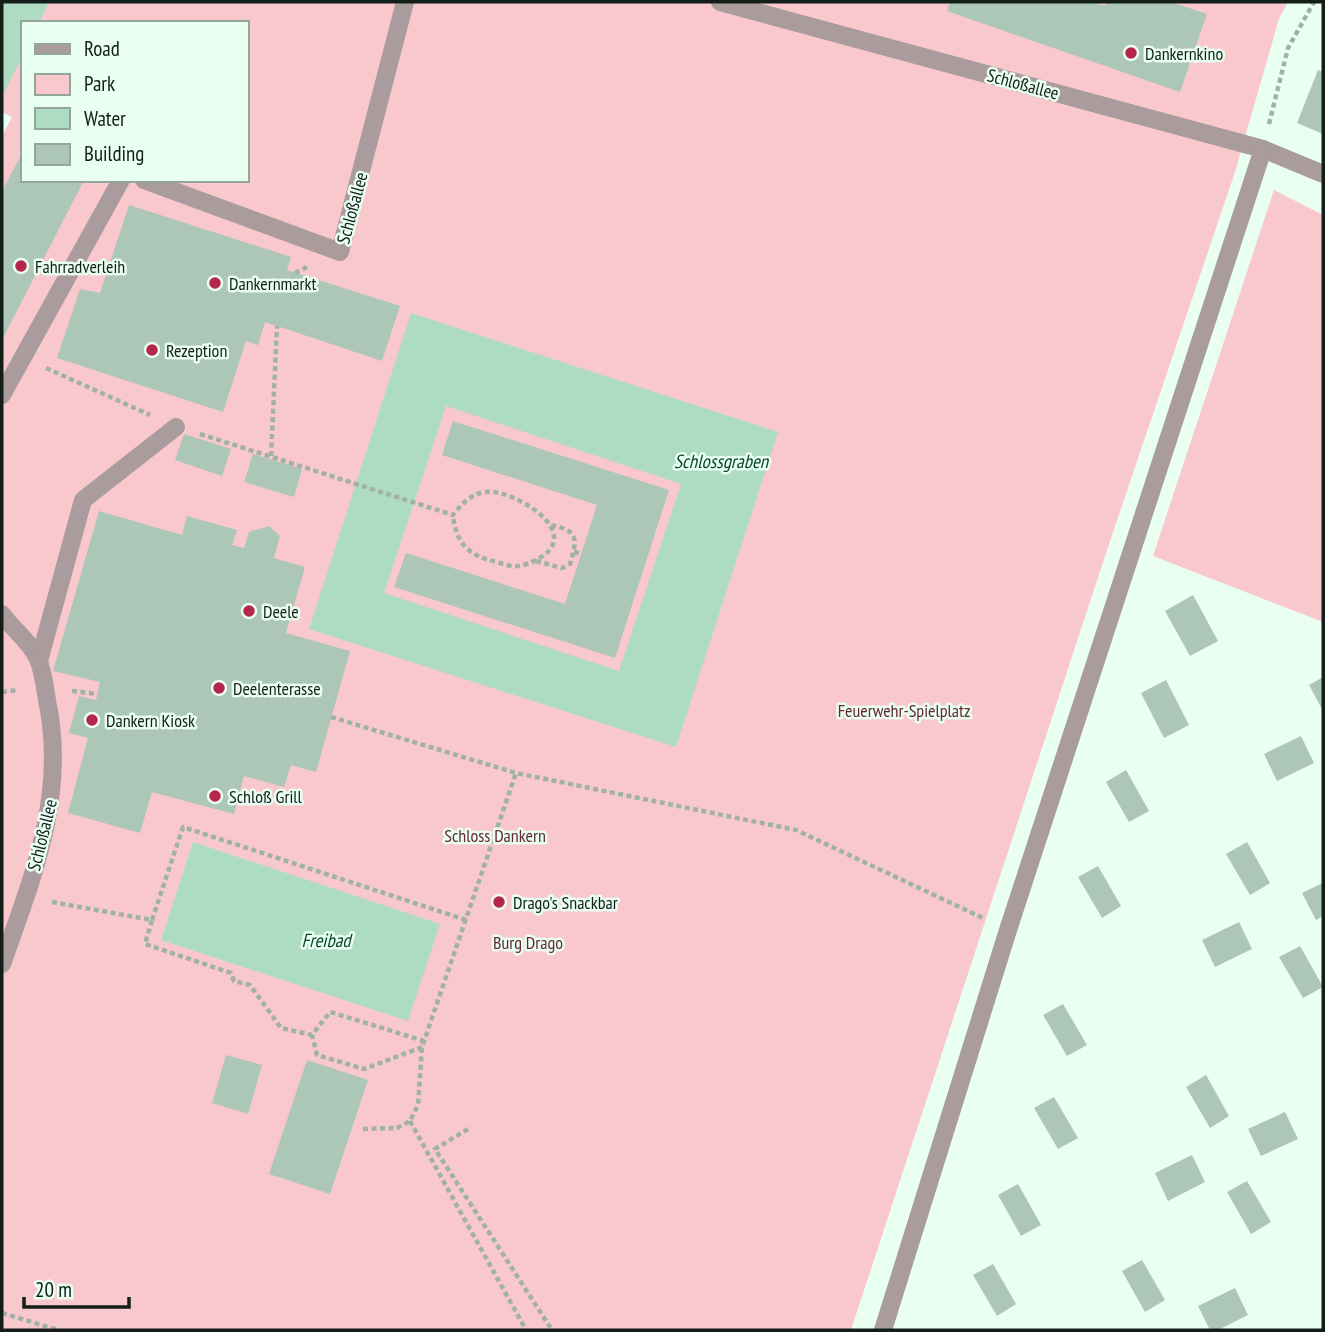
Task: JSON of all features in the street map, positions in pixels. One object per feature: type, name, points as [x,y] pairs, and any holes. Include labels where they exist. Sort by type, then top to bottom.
[{"type":"street","name":"Schloßallee","points":[[149,182],[340,252],[405,2]]},
{"type":"street","name":"Schloßallee","points":[[720,2],[1263,149],[1323,174]]},
{"type":"street","points":[[883,1330],[1008,930],[1263,149]]},
{"type":"street","points":[[2,395],[120,182]]},
{"type":"street","name":"Schloßallee","points":[[39,661],[83,500],[176,427]]},
{"type":"street","name":"Schloßallee","points":[[2,614],[24,636],[39,661],[52,724],[55,764],[51,812],[2,964]]},
{"type":"path","points":[[1263,149],[1288,48],[1314,2]]},
{"type":"path","points":[[271,456],[277,326]]},
{"type":"path","points":[[344,480],[453,515]]},
{"type":"path","points":[[536,561],[550,547],[553,533],[535,507],[494,492],[471,497],[453,515],[454,531],[460,542],[479,557],[511,566],[536,561],[562,568],[570,564],[576,543],[568,528],[549,524]]},
{"type":"path","points":[[574,552],[582,554]]},
{"type":"path","points":[[331,718],[516,773],[796,830],[1008,930]]},
{"type":"path","points":[[363,1129],[397,1128],[410,1121],[418,1105],[423,1044],[516,773]]},
{"type":"path","points":[[312,1035],[281,1028],[250,985],[234,981],[231,973],[145,944],[183,827],[466,920]]},
{"type":"path","points":[[25,897],[152,920]]},
{"type":"path","points":[[312,1035],[330,1012],[423,1044]]},
{"type":"path","points":[[312,1035],[317,1055],[364,1069],[423,1044]]},
{"type":"path","points":[[410,1121],[526,1330]]},
{"type":"path","points":[[428,1153],[468,1129]]},
{"type":"path","points":[[435,1149],[552,1330]]},
{"type":"path","points":[[2,1313],[58,1330]]},
{"type":"green space","name":"Schloss Dankern","points":[[2,2],[1288,2],[1279,19],[1235,172],[1108,547],[851,1330],[2,1330],[2,136],[12,117],[2,112]]},
{"type":"green space","points":[[1274,190],[1323,215],[1323,622],[1153,556]]},
{"type":"water","points":[[2,2],[49,2],[40,21],[21,21],[21,59],[2,97]]},
{"type":"water","name":"Schlossgraben","points":[[411,313],[778,432],[676,747],[309,629]],"holes":[[[446,406],[681,484],[619,671],[384,593]]]},
{"type":"water","name":"Freibad","points":[[193,842],[440,924],[408,1021],[161,940]]},
{"type":"building","name":"Dankernkino","points":[[950,2],[1093,2],[1105,6],[1107,2],[1171,2],[1207,14],[1180,92],[947,11]]},
{"type":"building","points":[[1318,70],[1323,72],[1323,134],[1297,123]]},
{"type":"building","name":"Fahrradverleih","points":[[21,155],[21,182],[83,182],[2,340],[2,192]]},
{"type":"building","name":"Dankernmarkt","points":[[129,205],[291,257],[287,270],[400,306],[382,361],[265,322],[258,345],[246,341],[223,412],[57,358],[80,289],[100,293]]},
{"type":"building","points":[[453,421],[669,490],[615,658],[394,587],[406,553],[565,604],[597,505],[442,455]]},
{"type":"building","points":[[184,434],[231,449],[222,476],[175,460]]},
{"type":"building","points":[[253,454],[302,469],[294,497],[244,482]]},
{"type":"building","points":[[99,511],[182,535],[187,516],[237,530],[232,545],[244,548],[249,532],[269,526],[280,536],[274,558],[305,567],[286,633],[350,651],[316,772],[291,765],[284,787],[244,776],[234,814],[152,792],[140,833],[68,813],[88,738],[69,733],[79,696],[96,700],[100,682],[53,671]]},
{"type":"building","points":[[1193,595],[1218,641],[1190,656],[1165,611]]},
{"type":"building","points":[[1323,677],[1323,711],[1309,685]]},
{"type":"building","points":[[1166,680],[1189,725],[1164,738],[1141,693]]},
{"type":"building","points":[[1301,736],[1314,763],[1277,781],[1264,754]]},
{"type":"building","points":[[1126,770],[1149,811],[1129,822],[1106,782]]},
{"type":"building","points":[[1247,842],[1270,883],[1250,895],[1226,854]]},
{"type":"building","points":[[1098,866],[1121,906],[1102,918],[1078,877]]},
{"type":"building","points":[[1323,883],[1323,916],[1316,920],[1302,893]]},
{"type":"building","points":[[1239,922],[1252,949],[1215,967],[1202,940]]},
{"type":"building","points":[[1300,946],[1323,987],[1303,998],[1279,957]]},
{"type":"building","points":[[1063,1004],[1087,1045],[1067,1056],[1043,1015]]},
{"type":"building","points":[[226,1055],[262,1065],[248,1114],[212,1103]]},
{"type":"building","points":[[307,1060],[368,1080],[330,1194],[269,1174]]},
{"type":"building","points":[[1206,1075],[1229,1116],[1210,1128],[1186,1087]]},
{"type":"building","points":[[1054,1097],[1078,1138],[1058,1149],[1034,1108]]},
{"type":"building","points":[[1285,1112],[1298,1139],[1261,1156],[1248,1129]]},
{"type":"building","points":[[1192,1155],[1205,1182],[1168,1201],[1155,1173]]},
{"type":"building","points":[[1247,1181],[1271,1222],[1251,1234],[1227,1192]]},
{"type":"building","points":[[1018,1184],[1041,1225],[1021,1236],[998,1195]]},
{"type":"building","points":[[1142,1260],[1165,1300],[1145,1312],[1122,1271]]},
{"type":"building","points":[[993,1264],[1016,1304],[997,1316],[973,1275]]},
{"type":"building","points":[[1235,1288],[1248,1315],[1218,1330],[1210,1330],[1198,1306]]},
{"type":"place","name":"Dankernkino","points":[[1131,53]]},
{"type":"place","name":"Fahrradverleih","points":[[21,266]]},
{"type":"place","name":"Dankernmarkt","points":[[215,283]]},
{"type":"place","name":"Rezeption","points":[[152,350]]},
{"type":"place","name":"Deele","points":[[249,611]]},
{"type":"place","name":"Deelenterasse","points":[[219,688]]},
{"type":"place","name":"Dankern Kiosk","points":[[92,720]]},
{"type":"place","name":"Schloß Grill","points":[[215,796]]},
{"type":"place","name":"Drago's Snackbar","points":[[499,902]]},
{"type":"park label","name":"Feuerwehr-Spielplatz","points":[[904,710]]},
{"type":"park label","name":"Burg Drago","points":[[528,942]]}]
